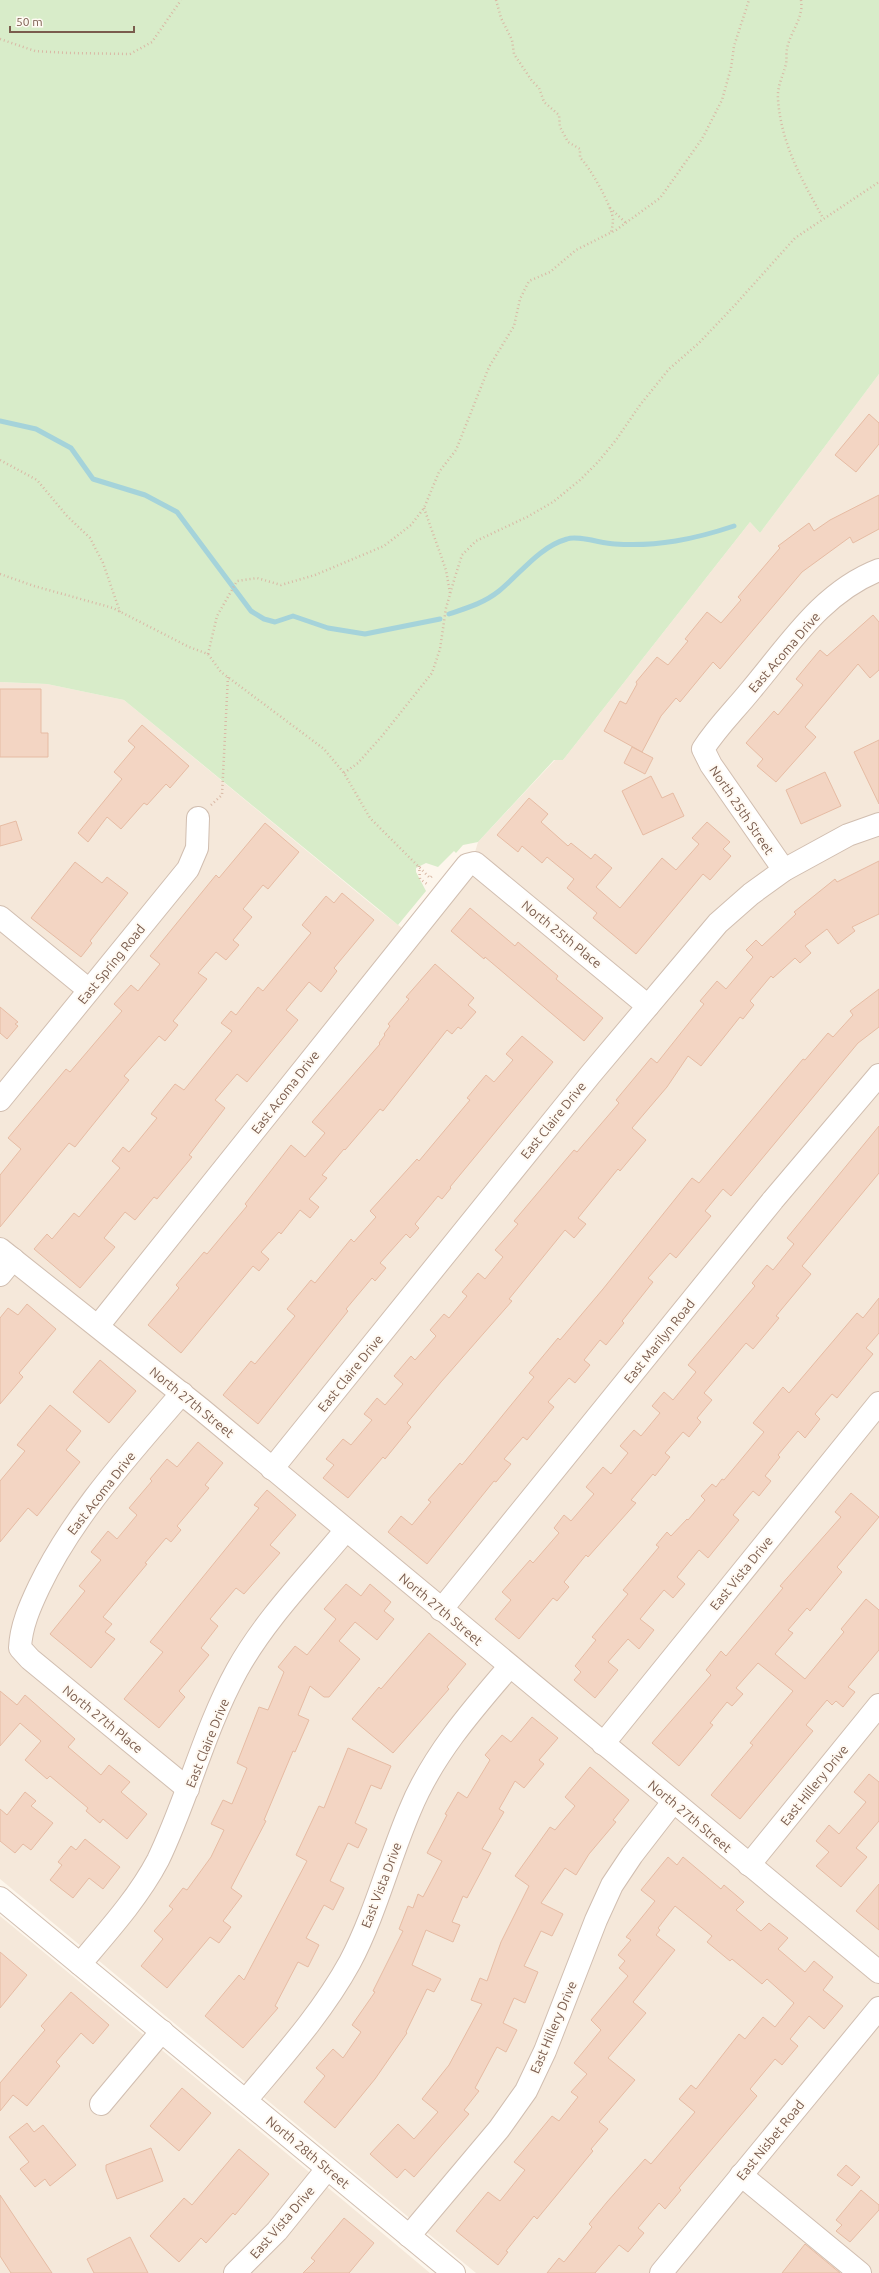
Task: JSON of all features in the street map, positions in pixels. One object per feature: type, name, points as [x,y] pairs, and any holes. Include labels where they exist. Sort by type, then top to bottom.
[{"type":"street","name":"East Acoma Drive","points":[[703,749],[718,725],[750,691],[802,627],[836,594],[879,570]]},
{"type":"street","name":"North 25th Street","points":[[703,749],[711,765],[784,870]]},
{"type":"street","name":"East Spring Road","points":[[0,1100],[188,869],[197,848],[198,818]]},
{"type":"street","name":"East Claire Drive","points":[[272,1469],[648,1006],[718,923],[751,894],[784,870],[848,835],[879,824]]},
{"type":"street","name":"East Acoma Drive","points":[[98,1326],[440,896],[467,865],[475,863]]},
{"type":"street","name":"North 25th Place","points":[[475,863],[648,1006]]},
{"type":"street","points":[[0,916],[89,990]]},
{"type":"street","name":"East Marilyn Road","points":[[441,1610],[773,1200],[879,1075]]},
{"type":"street","name":"North 27th Street","points":[[4,1261],[98,1326],[182,1393],[441,1610],[879,1972]]},
{"type":"street","name":"East Acoma Drive","points":[[20,1648],[21,1634],[33,1600],[53,1557],[79,1517],[182,1393]]},
{"type":"street","name":"East Vista Drive","points":[[603,1744],[879,1403]]},
{"type":"street","name":"East Claire Drive","points":[[80,1964],[138,1893],[171,1832],[218,1709],[237,1670],[274,1616],[346,1530]]},
{"type":"street","name":"North 27th Place","points":[[20,1648],[30,1659],[188,1789]]},
{"type":"street","name":"East Vista Drive","points":[[246,2100],[312,2021],[336,1987],[351,1960],[410,1809],[427,1775],[442,1752],[510,1666]]},
{"type":"street","name":"East Hillery Drive","points":[[749,1865],[879,1705]]},
{"type":"street","name":"East Hillery Drive","points":[[409,2236],[499,2130],[526,2091],[545,2051],[596,1920],[612,1885],[632,1855],[673,1802]]},
{"type":"street","name":"North 28th Street","points":[[0,1898],[454,2273]]},
{"type":"street","name":"East Nisbet Road","points":[[661,2273],[879,2008]]},
{"type":"street","points":[[101,2104],[162,2031]]},
{"type":"street","name":"East Vista Drive","points":[[235,2273],[268,2241],[328,2169]]},
{"type":"street","points":[[741,2175],[860,2273]]},
{"type":"path","points":[[0,39],[35,51],[69,54],[130,54],[152,42],[180,0]]},
{"type":"path","points":[[496,0],[500,18],[512,40],[514,54],[539,88],[544,102],[559,115],[560,127],[568,142],[580,148],[580,158],[587,163],[610,207],[613,219],[611,232]]},
{"type":"path","points":[[208,654],[217,616],[238,581],[257,578],[281,585],[315,575],[384,546],[411,525],[424,508],[440,472],[456,450],[488,367],[514,326],[520,298],[529,281],[550,272],[576,250],[626,223],[660,198],[702,139],[722,100],[731,68],[734,46],[749,0]]},
{"type":"path","points":[[801,0],[802,8],[787,48],[786,63],[780,77],[778,99],[784,139],[801,178],[823,218]]},
{"type":"path","points":[[344,774],[358,763],[382,736],[432,674],[440,649],[446,608],[462,555],[476,541],[528,517],[553,502],[580,480],[598,462],[616,440],[640,405],[669,369],[699,343],[795,238],[879,182]]},
{"type":"path","points":[[610,207],[626,223]]},
{"type":"path","points":[[0,460],[37,480],[67,516],[90,538],[103,563],[120,612]]},
{"type":"path","points":[[424,508],[446,570],[450,593]]},
{"type":"path","points":[[0,574],[120,612],[208,654],[221,672],[324,749],[344,774],[370,818],[430,878],[434,873]]},
{"type":"path","points":[[198,818],[222,795],[228,676]]},
{"type":"shaded area","points":[[879,374],[879,2273],[476,2273],[0,1879],[0,682],[47,684],[124,700],[376,908],[419,941],[465,886],[478,842],[555,760],[563,760],[750,522],[760,533]]},
{"type":"shaded area","points":[[0,1916],[338,2196],[430,2273],[0,2273]]},
{"type":"green space","points":[[0,0],[879,0],[879,374],[760,533],[750,522],[563,760],[554,760],[478,842],[463,845],[456,853],[454,851],[438,867],[426,863],[416,868],[416,872],[426,891],[398,925],[124,700],[47,684],[0,682]]},
{"type":"building","points":[[869,414],[879,423],[879,444],[856,472],[835,455]]},
{"type":"building","points":[[879,495],[879,529],[853,543],[850,537],[802,572],[720,669],[713,662],[680,702],[676,698],[661,716],[642,752],[604,731],[620,701],[626,704],[637,684],[636,682],[657,657],[668,665],[688,641],[685,639],[707,612],[721,623],[741,600],[738,597],[780,548],[778,546],[809,523],[814,531],[830,520]]},
{"type":"building","points":[[873,615],[879,622],[879,670],[870,678],[858,664],[805,727],[816,737],[776,782],[757,766],[763,759],[746,743],[774,711],[778,715],[803,685],[796,679],[820,650],[827,656]]},
{"type":"building","points":[[0,689],[41,689],[41,733],[48,733],[48,757],[0,757]]},
{"type":"building","points":[[142,725],[189,766],[170,788],[166,784],[147,805],[144,803],[121,829],[107,817],[88,842],[78,833],[122,779],[114,772],[135,747],[128,741]]},
{"type":"building","points":[[879,740],[879,804],[854,752]]},
{"type":"building","points":[[632,747],[653,758],[645,774],[624,763]]},
{"type":"building","points":[[825,772],[841,806],[801,824],[786,790]]},
{"type":"building","points":[[651,776],[662,798],[673,793],[684,816],[643,835],[622,791]]},
{"type":"building","points":[[529,798],[548,814],[541,822],[568,846],[571,843],[591,859],[595,854],[612,868],[596,887],[620,908],[662,858],[676,870],[699,844],[692,838],[707,822],[730,842],[723,849],[731,856],[710,880],[703,874],[636,954],[593,918],[597,913],[567,888],[574,879],[547,857],[542,863],[522,846],[518,852],[497,835]]},
{"type":"building","points":[[16,821],[22,840],[0,846],[0,826]]},
{"type":"building","points":[[265,823],[299,852],[268,889],[263,885],[243,909],[252,917],[233,940],[239,945],[226,960],[216,952],[198,973],[207,979],[173,1021],[178,1025],[165,1041],[159,1036],[124,1076],[129,1080],[75,1147],[69,1143],[0,1227],[0,1175],[21,1149],[8,1138],[66,1069],[70,1072],[122,1011],[114,1004],[131,985],[138,991],[160,964],[150,956],[216,875],[219,878]]},
{"type":"building","points":[[879,861],[879,914],[852,927],[855,931],[838,944],[827,929],[805,946],[811,953],[800,963],[795,958],[773,978],[771,976],[750,1001],[754,1005],[743,1019],[740,1017],[701,1066],[688,1056],[667,1087],[632,1128],[646,1140],[620,1171],[618,1169],[578,1218],[586,1224],[574,1238],[565,1230],[509,1299],[512,1301],[407,1423],[411,1427],[385,1459],[383,1457],[348,1498],[323,1478],[334,1465],[326,1459],[343,1439],[351,1445],[372,1420],[364,1414],[377,1398],[385,1405],[403,1384],[394,1376],[411,1356],[415,1360],[436,1336],[430,1330],[444,1314],[449,1318],[467,1296],[462,1292],[478,1273],[485,1279],[503,1257],[495,1250],[518,1224],[514,1221],[574,1150],[577,1152],[619,1103],[616,1100],[651,1058],[657,1063],[704,1004],[700,1001],[717,981],[726,989],[753,957],[746,950],[756,940],[762,946],[796,914],[794,912],[835,879],[837,882]]},
{"type":"building","points":[[75,862],[102,883],[107,877],[128,893],[90,941],[92,943],[81,957],[31,918]]},
{"type":"building","points":[[342,893],[374,920],[334,968],[337,971],[321,992],[309,982],[286,1010],[298,1020],[247,1082],[237,1074],[215,1100],[225,1108],[189,1155],[192,1157],[157,1199],[154,1197],[135,1220],[125,1212],[104,1238],[115,1247],[80,1288],[34,1249],[47,1234],[52,1239],[74,1213],[79,1217],[120,1168],[112,1161],[123,1147],[129,1152],[157,1118],[151,1114],[175,1084],[184,1090],[232,1031],[221,1023],[231,1011],[236,1015],[258,987],[263,991],[311,933],[302,925],[326,896],[334,903]]},
{"type":"building","points":[[470,908],[515,946],[518,942],[558,976],[556,979],[603,1018],[584,1041],[485,957],[484,959],[451,931]]},
{"type":"building","points":[[435,964],[474,998],[468,1005],[476,1012],[461,1029],[458,1027],[452,1034],[447,1030],[383,1111],[380,1109],[345,1150],[344,1149],[322,1175],[327,1178],[309,1199],[319,1207],[310,1218],[300,1210],[281,1234],[279,1232],[261,1252],[269,1259],[259,1271],[253,1266],[181,1353],[148,1325],[179,1288],[176,1285],[204,1252],[207,1254],[247,1206],[245,1204],[291,1145],[305,1157],[325,1133],[312,1122],[380,1044],[379,1043],[385,1035],[384,1034],[390,1026],[388,1024],[409,999],[406,997]]},
{"type":"building","points":[[879,989],[879,1027],[858,1043],[731,1196],[723,1189],[705,1211],[711,1216],[676,1258],[670,1253],[648,1278],[653,1282],[622,1321],[624,1323],[606,1345],[600,1340],[584,1360],[590,1365],[575,1383],[569,1378],[548,1402],[554,1407],[527,1440],[523,1437],[504,1459],[511,1464],[496,1482],[494,1481],[427,1564],[388,1532],[401,1516],[412,1525],[431,1502],[428,1500],[460,1463],[462,1465],[534,1377],[529,1373],[558,1338],[560,1340],[603,1289],[692,1178],[699,1183],[803,1059],[805,1060],[828,1033],[833,1037],[853,1015],[850,1011]]},
{"type":"building","points":[[0,1007],[18,1022],[15,1024],[18,1026],[7,1039],[0,1033]]},
{"type":"building","points":[[522,1036],[553,1062],[450,1187],[451,1188],[442,1199],[438,1196],[415,1224],[419,1228],[410,1238],[406,1234],[380,1263],[386,1268],[375,1281],[372,1278],[346,1309],[348,1311],[258,1424],[223,1395],[251,1361],[255,1364],[295,1316],[287,1309],[311,1280],[315,1283],[351,1239],[354,1242],[376,1217],[370,1211],[417,1159],[419,1161],[470,1100],[467,1098],[486,1075],[494,1082],[513,1060],[506,1054]]},
{"type":"building","points":[[879,1126],[879,1173],[802,1266],[811,1274],[776,1316],[779,1318],[753,1349],[746,1343],[704,1393],[712,1400],[697,1418],[701,1422],[689,1437],[683,1432],[665,1453],[670,1457],[655,1476],[653,1474],[631,1500],[636,1503],[588,1557],[586,1555],[564,1582],[569,1587],[557,1601],[553,1598],[519,1639],[495,1619],[511,1600],[502,1592],[530,1560],[533,1563],[559,1533],[554,1528],[564,1515],[571,1521],[594,1494],[586,1487],[603,1467],[611,1474],[628,1453],[620,1446],[634,1430],[641,1436],[660,1413],[652,1406],[664,1392],[673,1400],[696,1372],[688,1365],[755,1286],[752,1283],[767,1265],[773,1270],[794,1244],[787,1238]]},
{"type":"building","points":[[879,1298],[879,1333],[866,1348],[873,1354],[837,1398],[832,1394],[815,1414],[820,1419],[805,1438],[798,1431],[778,1455],[780,1457],[765,1476],[771,1481],[759,1496],[753,1491],[733,1515],[739,1520],[708,1558],[699,1550],[677,1577],[685,1584],[673,1598],[664,1590],[640,1619],[654,1630],[639,1649],[628,1639],[608,1662],[618,1670],[595,1698],[574,1680],[581,1672],[575,1666],[596,1640],[592,1637],[628,1594],[623,1590],[659,1547],[656,1545],[667,1532],[671,1536],[687,1519],[688,1520],[705,1500],[701,1496],[712,1484],[716,1487],[722,1479],[724,1480],[764,1432],[753,1423],[783,1387],[789,1393],[857,1313],[863,1318]]},
{"type":"building","points":[[27,1304],[56,1329],[19,1373],[23,1377],[0,1404],[0,1318],[8,1308],[18,1315]]},
{"type":"building","points":[[100,1360],[136,1391],[109,1423],[73,1392]]},
{"type":"building","points":[[50,1405],[81,1431],[66,1450],[80,1462],[37,1516],[28,1508],[0,1542],[0,1481],[25,1451],[17,1445]]},
{"type":"building","points":[[198,1442],[223,1463],[205,1485],[209,1488],[177,1526],[181,1530],[171,1542],[166,1538],[145,1563],[147,1564],[103,1617],[112,1624],[105,1632],[115,1639],[91,1668],[50,1634],[85,1591],[79,1586],[101,1560],[91,1552],[108,1531],[117,1539],[137,1515],[129,1508],[152,1481],[150,1479],[167,1459],[177,1467]]},
{"type":"building","points":[[267,1490],[296,1515],[270,1545],[280,1553],[244,1594],[236,1588],[210,1619],[218,1626],[201,1648],[209,1655],[179,1691],[185,1697],[159,1728],[124,1699],[163,1652],[150,1642],[259,1508],[254,1505]]},
{"type":"building","points":[[851,1493],[879,1517],[837,1567],[842,1572],[810,1611],[807,1608],[788,1630],[793,1633],[775,1654],[805,1679],[844,1632],[841,1629],[866,1599],[879,1610],[879,1650],[848,1687],[855,1692],[843,1707],[836,1701],[832,1705],[827,1700],[806,1725],[813,1731],[740,1819],[711,1795],[753,1745],[750,1743],[793,1691],[758,1663],[736,1688],[743,1694],[732,1706],[727,1702],[710,1723],[713,1725],[679,1766],[652,1743],[711,1675],[706,1670],[721,1651],[726,1656],[783,1588],[780,1586],[841,1517],[835,1512]]},
{"type":"building","points":[[346,1584],[361,1596],[370,1584],[391,1602],[384,1611],[394,1619],[377,1640],[355,1622],[339,1641],[360,1659],[329,1697],[324,1697],[310,1686],[298,1715],[309,1720],[295,1752],[293,1751],[264,1820],[266,1821],[231,1888],[242,1896],[223,1921],[231,1927],[219,1943],[210,1937],[167,1988],[141,1966],[163,1939],[154,1931],[173,1909],[169,1906],[183,1888],[187,1890],[211,1857],[224,1830],[211,1824],[223,1800],[232,1804],[247,1768],[237,1763],[259,1707],[268,1710],[284,1672],[278,1667],[295,1646],[307,1655],[336,1619],[324,1609]]},
{"type":"building","points":[[429,1633],[466,1664],[447,1687],[449,1689],[393,1753],[352,1719],[379,1687],[381,1689]]},
{"type":"building","points":[[0,1691],[17,1705],[25,1695],[75,1739],[68,1747],[101,1775],[109,1765],[130,1782],[121,1792],[147,1814],[127,1839],[103,1819],[100,1823],[86,1811],[88,1808],[50,1776],[47,1779],[25,1760],[41,1741],[20,1723],[0,1746]]},
{"type":"building","points":[[532,1717],[558,1738],[539,1760],[544,1764],[524,1788],[515,1781],[499,1809],[504,1812],[482,1849],[491,1853],[467,1898],[463,1896],[452,1922],[460,1925],[453,1942],[426,1930],[412,1965],[441,1979],[434,1992],[427,1989],[406,2032],[407,2033],[375,2079],[335,2128],[304,2102],[325,2076],[316,2068],[333,2049],[343,2058],[361,2032],[352,2025],[375,1992],[373,1991],[403,1931],[399,1929],[408,1906],[413,1908],[418,1894],[423,1897],[442,1861],[427,1853],[447,1815],[445,1814],[458,1792],[467,1798],[490,1760],[485,1755],[502,1735],[511,1742]]},
{"type":"building","points":[[348,1748],[391,1766],[381,1789],[371,1785],[355,1823],[367,1829],[358,1848],[348,1843],[330,1881],[344,1888],[333,1910],[324,1905],[306,1938],[319,1945],[308,1967],[298,1962],[275,2006],[278,2008],[243,2048],[205,2016],[239,1975],[244,1980],[307,1861],[296,1855],[319,1806],[324,1808]]},
{"type":"building","points":[[590,1767],[629,1800],[613,1820],[616,1822],[589,1854],[576,1875],[565,1868],[541,1903],[563,1914],[552,1936],[541,1931],[524,1966],[538,1972],[525,2003],[514,1998],[503,2023],[517,2030],[506,2052],[497,2047],[475,2088],[479,2091],[464,2110],[469,2114],[414,2177],[405,2169],[397,2178],[370,2154],[398,2124],[414,2139],[438,2112],[422,2099],[449,2065],[482,2004],[471,2000],[480,1978],[487,1981],[501,1942],[529,1886],[515,1876],[550,1827],[555,1830],[575,1806],[565,1797]]},
{"type":"building","points":[[869,1774],[879,1782],[879,1821],[856,1848],[867,1857],[841,1887],[816,1866],[829,1852],[816,1841],[829,1825],[839,1834],[866,1802],[854,1792]]},
{"type":"building","points":[[25,1792],[36,1801],[31,1806],[53,1823],[31,1850],[23,1844],[15,1853],[0,1841],[0,1809],[7,1815]]},
{"type":"building","points":[[85,1839],[120,1867],[103,1889],[89,1878],[73,1898],[50,1880],[62,1865],[58,1862],[71,1846],[76,1850]]},
{"type":"building","points":[[668,1857],[677,1865],[683,1857],[721,1889],[724,1885],[744,1902],[736,1910],[761,1931],[769,1923],[788,1938],[778,1949],[805,1972],[814,1961],[833,1977],[823,1990],[843,2006],[824,2029],[809,2016],[790,2039],[798,2046],[782,2065],[775,2059],[750,2089],[757,2096],[679,2188],[681,2190],[665,2209],[659,2203],[638,2228],[644,2233],[628,2252],[619,2245],[595,2273],[547,2273],[559,2258],[564,2262],[592,2227],[589,2224],[607,2202],[645,2159],[651,2164],[695,2112],[679,2099],[691,2085],[696,2089],[739,2034],[745,2039],[763,2017],[775,2027],[794,2003],[767,1979],[762,1984],[732,1959],[730,1961],[707,1942],[712,1936],[675,1906],[658,1928],[660,1930],[656,1935],[675,1950],[633,2002],[646,2013],[608,2058],[635,2080],[599,2122],[608,2129],[591,2149],[593,2151],[537,2219],[534,2216],[506,2251],[508,2252],[498,2265],[456,2231],[488,2192],[500,2201],[525,2170],[514,2162],[552,2116],[559,2121],[578,2097],[571,2092],[587,2074],[574,2063],[601,2030],[591,2020],[628,1976],[619,1968],[625,1961],[618,1955],[631,1940],[626,1937],[655,1901],[641,1890]]},
{"type":"building","points":[[879,1884],[879,1930],[856,1911]]},
{"type":"building","points":[[0,1952],[27,1975],[0,2008]]},
{"type":"building","points":[[71,1992],[109,2025],[93,2044],[81,2033],[56,2062],[60,2066],[27,2106],[13,2095],[0,2111],[0,2083],[45,2030],[41,2026]]},
{"type":"building","points":[[182,2088],[211,2113],[179,2151],[150,2126]]},
{"type":"building","points":[[27,2123],[34,2132],[43,2125],[76,2165],[50,2186],[45,2179],[35,2187],[20,2169],[29,2162],[9,2137]]},
{"type":"building","points":[[151,2148],[163,2181],[117,2199],[106,2170],[106,2165]]},
{"type":"building","points":[[239,2149],[269,2174],[235,2215],[233,2213],[206,2243],[201,2238],[179,2262],[150,2236],[184,2198],[192,2205]]},
{"type":"building","points":[[846,2165],[860,2177],[852,2186],[837,2175]]},
{"type":"building","points":[[861,2190],[879,2205],[879,2210],[850,2242],[836,2231],[842,2225],[836,2220]]},
{"type":"building","points":[[0,2195],[52,2273],[11,2273],[0,2256]]},
{"type":"building","points":[[344,2218],[374,2243],[349,2273],[303,2273],[315,2261],[311,2258]]},
{"type":"building","points":[[130,2237],[148,2273],[94,2273],[87,2259]]},
{"type":"building","points":[[805,2244],[840,2273],[782,2273]]},
{"type":"waterway","points":[[0,421],[36,429],[71,448],[93,479],[145,495],[177,512],[251,611],[264,619],[275,622],[293,616],[328,628],[365,634],[440,619]]},
{"type":"waterway","points":[[449,614],[487,599],[499,591],[539,554],[567,539],[577,538],[610,544],[631,545],[661,543],[705,535],[734,526]]}]
